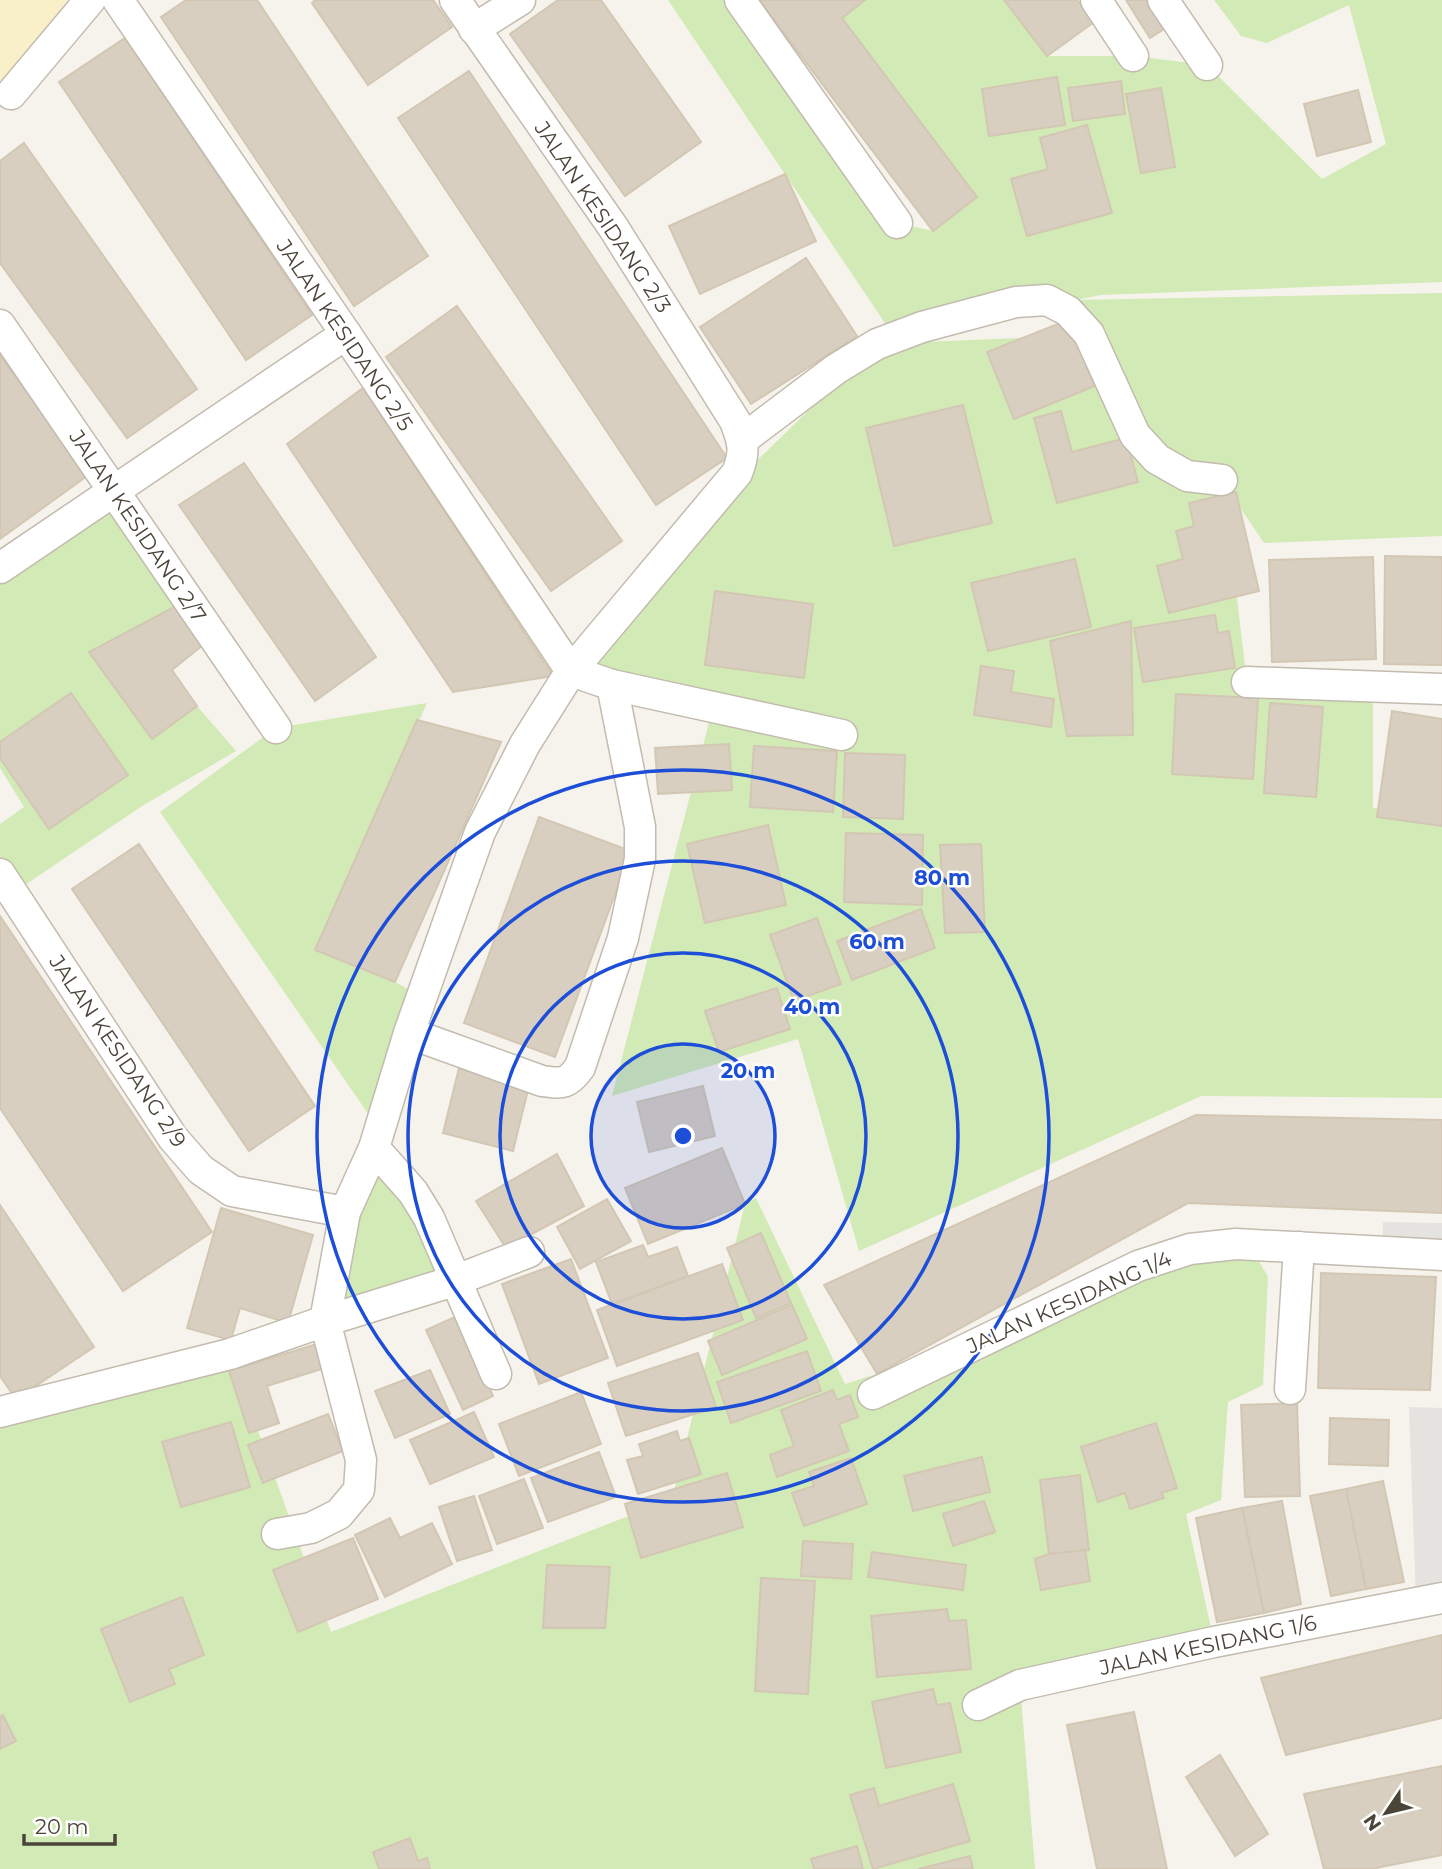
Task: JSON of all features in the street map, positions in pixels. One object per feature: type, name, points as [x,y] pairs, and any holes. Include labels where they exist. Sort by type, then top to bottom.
[{"type":"street","points":[[11,94],[90,0]]},
{"type":"street","name":"JALAN KESIDANG 2/5","points":[[118,0],[571,671]]},
{"type":"street","name":"JALAN KESIDANG 2/3","points":[[455,0],[613,227],[735,421],[742,440]]},
{"type":"street","points":[[474,29],[520,0]]},
{"type":"street","points":[[740,0],[897,223]]},
{"type":"street","points":[[1096,0],[1133,56]]},
{"type":"street","points":[[1163,0],[1207,65]]},
{"type":"street","points":[[277,1534],[311,1528],[339,1514],[359,1490],[361,1461],[325,1321],[345,1212],[374,1147],[409,1032],[480,832],[525,744],[571,671],[737,473],[743,457],[742,440],[836,369],[877,344],[922,327],[1016,302],[1046,300],[1068,311],[1089,334],[1135,435],[1157,459],[1187,477],[1222,480]]},
{"type":"street","name":"JALAN KESIDANG 2/7","points":[[0,325],[276,728]]},
{"type":"street","points":[[0,568],[346,334]]},
{"type":"street","points":[[571,671],[612,685],[842,735]]},
{"type":"street","points":[[1247,682],[1442,689]]},
{"type":"street","points":[[409,1032],[542,1081],[560,1083],[572,1079],[580,1067],[623,938],[640,859],[640,827],[612,685]]},
{"type":"street","name":"JALAN KESIDANG 2/9","points":[[0,874],[173,1138],[201,1170],[232,1191],[345,1212]]},
{"type":"street","points":[[374,1147],[413,1192],[429,1218],[496,1374]]},
{"type":"street","name":"JALAN KESIDANG 1/4","points":[[873,1394],[1138,1266],[1190,1249],[1236,1244],[1442,1255]]},
{"type":"street","points":[[1290,1389],[1299,1247]]},
{"type":"street","points":[[0,1412],[230,1354],[454,1281],[529,1252]]},
{"type":"street","name":"JALAN KESIDANG 1/6","points":[[978,1705],[1020,1685],[1227,1640],[1442,1598]]},
{"type":"green space","points":[[668,0],[737,0],[897,223],[933,231],[977,197],[842,18],[865,0],[1004,0],[1047,56],[1133,56],[1207,65],[1322,179],[1386,144],[1349,5],[1267,43],[1241,36],[1214,0],[1442,0],[1442,282],[1101,295],[1076,300],[1442,293],[1442,536],[1264,543],[1223,482],[1247,682],[1373,701],[1373,808],[1442,809],[1442,1098],[1201,1096],[859,1251],[798,1039],[612,1096],[713,707],[571,671],[703,513],[877,344],[1086,335],[1070,302],[895,338]]},
{"type":"green space","points":[[114,491],[178,605],[89,652],[197,706],[236,751],[142,806],[13,893],[0,874],[0,824],[24,807],[0,768],[0,568]]},
{"type":"green space","points":[[427,703],[316,950],[413,992],[369,1115],[160,812],[276,728]]},
{"type":"green space","points":[[374,1148],[454,1281],[327,1320]]},
{"type":"green space","points":[[756,1198],[845,1384],[982,1340],[1138,1266],[1249,1244],[1268,1277],[1263,1385],[1228,1402],[1221,1500],[1186,1514],[1214,1642],[1020,1685],[1035,1869],[0,1869],[0,1412],[230,1354],[331,1632],[672,1499],[745,1204]]},
{"type":"sand","points":[[0,0],[67,0],[0,92]]},
{"type":"shaded area","points":[[1383,1222],[1442,1223],[1442,1255],[1382,1252]]},
{"type":"shaded area","points":[[1409,1407],[1442,1408],[1442,1598],[1416,1603]]},
{"type":"building","points":[[186,0],[257,0],[428,256],[354,306],[161,17]]},
{"type":"building","points":[[315,0],[433,0],[452,27],[368,85],[312,3]]},
{"type":"building","points":[[558,0],[601,0],[701,142],[625,196],[510,34]]},
{"type":"building","points":[[759,0],[865,0],[842,18],[977,197],[933,231]]},
{"type":"building","points":[[1004,0],[1077,0],[1094,22],[1047,56]]},
{"type":"building","points":[[1126,0],[1150,0],[1167,27],[1150,38]]},
{"type":"building","points":[[125,38],[312,315],[246,360],[59,82]]},
{"type":"building","points":[[469,71],[727,458],[656,505],[398,118]]},
{"type":"building","points":[[1057,77],[1065,125],[989,136],[982,89]]},
{"type":"building","points":[[1121,81],[1125,114],[1073,121],[1068,88]]},
{"type":"building","points":[[1161,88],[1175,167],[1141,173],[1126,94]]},
{"type":"building","points":[[1358,90],[1371,142],[1317,156],[1304,104]]},
{"type":"building","points":[[1087,125],[1112,213],[1027,236],[1011,179],[1048,169],[1040,138]]},
{"type":"building","points":[[24,143],[197,389],[127,438],[0,263],[0,161]]},
{"type":"building","points":[[785,174],[816,241],[700,294],[669,226]]},
{"type":"building","points":[[806,258],[857,336],[751,404],[700,327]]},
{"type":"building","points":[[457,306],[622,541],[551,591],[386,357]]},
{"type":"building","points":[[1068,320],[1095,386],[1014,419],[987,352]]},
{"type":"building","points":[[0,355],[87,476],[0,539]]},
{"type":"building","points":[[363,388],[553,676],[453,692],[287,444]]},
{"type":"building","points":[[963,405],[992,523],[894,546],[866,428]]},
{"type":"building","points":[[1061,411],[1072,452],[1126,438],[1138,482],[1057,503],[1034,418]]},
{"type":"building","points":[[244,463],[376,657],[315,701],[179,505]]},
{"type":"building","points":[[1236,492],[1259,591],[1169,613],[1157,566],[1183,559],[1176,531],[1194,526],[1189,503]]},
{"type":"building","points":[[1385,556],[1442,557],[1442,665],[1384,664]]},
{"type":"building","points":[[1373,557],[1376,659],[1272,662],[1269,560]]},
{"type":"building","points":[[1075,559],[1091,627],[988,651],[971,583]]},
{"type":"building","points":[[715,591],[813,604],[804,678],[705,665]]},
{"type":"building","points":[[178,605],[204,644],[172,670],[197,706],[152,739],[89,652]]},
{"type":"building","points":[[1215,615],[1218,633],[1229,631],[1235,668],[1143,682],[1134,628]]},
{"type":"building","points":[[1131,621],[1133,735],[1067,736],[1050,641]]},
{"type":"building","points":[[981,666],[1014,671],[1011,692],[1054,699],[1051,727],[974,715]]},
{"type":"building","points":[[71,693],[128,775],[49,829],[0,758],[0,742]]},
{"type":"building","points":[[1176,694],[1258,698],[1253,779],[1172,774]]},
{"type":"building","points":[[1270,703],[1323,707],[1316,797],[1264,793]]},
{"type":"building","points":[[1392,711],[1442,719],[1442,826],[1377,817]]},
{"type":"building","points":[[417,720],[501,742],[395,982],[315,950]]},
{"type":"building","points":[[729,744],[732,790],[658,794],[655,748]]},
{"type":"building","points":[[754,746],[837,751],[833,812],[750,807]]},
{"type":"building","points":[[845,753],[905,755],[903,819],[843,817]]},
{"type":"building","points":[[539,817],[631,851],[555,1057],[464,1023]]},
{"type":"building","points":[[768,825],[786,905],[705,923],[687,844]]},
{"type":"building","points":[[846,833],[923,835],[922,905],[844,902]]},
{"type":"building","points":[[139,844],[315,1106],[249,1151],[72,889]]},
{"type":"building","points":[[981,844],[985,932],[945,933],[940,845]]},
{"type":"building","points":[[921,909],[935,948],[852,980],[837,941]]},
{"type":"building","points":[[0,916],[212,1232],[123,1291],[0,1108]]},
{"type":"building","points":[[817,918],[841,984],[794,1001],[770,935]]},
{"type":"building","points":[[777,988],[790,1029],[719,1052],[705,1011]]},
{"type":"building","points":[[459,1068],[529,1086],[513,1151],[443,1133]]},
{"type":"building","points":[[703,1086],[715,1136],[649,1152],[637,1102]]},
{"type":"building","points":[[1196,1115],[1442,1120],[1442,1213],[1188,1203],[877,1374],[824,1285]]},
{"type":"building","points":[[722,1148],[745,1204],[648,1244],[625,1188]]},
{"type":"building","points":[[557,1154],[584,1206],[506,1248],[476,1201]]},
{"type":"building","points":[[607,1199],[631,1241],[580,1269],[557,1227]]},
{"type":"building","points":[[0,1205],[94,1347],[16,1399],[0,1376]]},
{"type":"building","points":[[221,1208],[313,1235],[288,1323],[240,1308],[231,1340],[187,1328]]},
{"type":"building","points":[[761,1233],[791,1303],[756,1318],[727,1248]]},
{"type":"building","points":[[643,1245],[648,1257],[677,1247],[688,1276],[612,1304],[596,1262]]},
{"type":"building","points":[[571,1259],[608,1358],[539,1384],[502,1284]]},
{"type":"building","points":[[722,1264],[743,1320],[617,1366],[597,1310]]},
{"type":"building","points":[[1321,1273],[1436,1277],[1430,1390],[1318,1388]]},
{"type":"building","points":[[792,1305],[807,1339],[722,1375],[708,1341]]},
{"type":"building","points":[[457,1316],[493,1396],[463,1410],[426,1330]]},
{"type":"building","points":[[323,1342],[331,1366],[267,1386],[279,1423],[249,1433],[229,1371]]},
{"type":"building","points":[[807,1351],[821,1391],[731,1423],[717,1382]]},
{"type":"building","points":[[698,1353],[716,1407],[626,1436],[608,1383]]},
{"type":"building","points":[[430,1370],[450,1414],[395,1438],[375,1391]]},
{"type":"building","points":[[833,1390],[837,1400],[850,1395],[858,1417],[839,1424],[849,1451],[777,1477],[770,1455],[794,1446],[781,1410]]},
{"type":"building","points":[[581,1392],[601,1444],[519,1476],[499,1424]]},
{"type":"building","points":[[1297,1403],[1300,1496],[1245,1497],[1241,1405]]},
{"type":"building","points":[[474,1412],[494,1457],[430,1484],[410,1440]]},
{"type":"building","points":[[328,1414],[343,1451],[263,1483],[248,1445]]},
{"type":"building","points":[[1330,1418],[1389,1420],[1388,1466],[1329,1464]]},
{"type":"building","points":[[231,1422],[250,1487],[181,1507],[162,1442]]},
{"type":"building","points":[[1156,1423],[1177,1488],[1161,1493],[1164,1498],[1130,1509],[1125,1493],[1098,1502],[1081,1447]]},
{"type":"building","points":[[677,1431],[680,1441],[689,1438],[701,1474],[638,1494],[627,1460],[643,1456],[639,1444]]},
{"type":"building","points":[[599,1452],[616,1497],[548,1522],[531,1478]]},
{"type":"building","points":[[982,1457],[990,1492],[913,1511],[904,1476]]},
{"type":"building","points":[[851,1458],[867,1504],[804,1526],[792,1493],[814,1486],[809,1472]]},
{"type":"building","points":[[727,1473],[743,1527],[641,1558],[625,1504]]},
{"type":"building","points":[[1080,1475],[1089,1550],[1049,1554],[1040,1480]]},
{"type":"building","points":[[524,1479],[543,1528],[497,1544],[479,1496]]},
{"type":"building","points":[[1383,1481],[1404,1582],[1366,1589],[1346,1489]]},
{"type":"building","points":[[1346,1489],[1366,1589],[1331,1596],[1310,1496]]},
{"type":"building","points":[[474,1496],[492,1550],[457,1561],[439,1507]]},
{"type":"building","points":[[984,1501],[995,1532],[953,1546],[943,1514]]},
{"type":"building","points":[[1282,1501],[1301,1604],[1264,1613],[1242,1508]]},
{"type":"building","points":[[1242,1508],[1264,1613],[1217,1622],[1196,1518]]},
{"type":"building","points":[[390,1518],[400,1538],[432,1523],[452,1564],[385,1597],[355,1535]]},
{"type":"building","points":[[353,1538],[378,1599],[298,1632],[273,1570]]},
{"type":"building","points":[[803,1541],[853,1544],[851,1579],[801,1576]]},
{"type":"building","points":[[1085,1550],[1090,1581],[1041,1590],[1035,1559],[1049,1554]]},
{"type":"building","points":[[872,1552],[966,1565],[963,1590],[868,1577]]},
{"type":"building","points":[[547,1565],[610,1567],[605,1628],[543,1628]]},
{"type":"building","points":[[761,1578],[815,1581],[808,1694],[755,1691]]},
{"type":"building","points":[[182,1597],[204,1655],[169,1669],[175,1684],[130,1702],[101,1629]]},
{"type":"building","points":[[947,1609],[949,1621],[966,1620],[971,1669],[877,1677],[871,1616]]},
{"type":"building","points":[[1442,1635],[1442,1718],[1286,1755],[1261,1678]]},
{"type":"building","points":[[933,1689],[937,1705],[950,1703],[961,1752],[886,1768],[872,1702]]},
{"type":"building","points":[[1134,1712],[1167,1869],[1097,1869],[1067,1725]]},
{"type":"building","points":[[3,1715],[16,1741],[0,1749],[0,1717]]},
{"type":"building","points":[[1220,1755],[1268,1834],[1235,1856],[1186,1777]]},
{"type":"building","points":[[1442,1766],[1442,1855],[1371,1869],[1324,1869],[1304,1794]]},
{"type":"building","points":[[953,1784],[970,1841],[873,1869],[850,1795],[874,1788],[879,1806]]},
{"type":"building","points":[[410,1838],[418,1861],[427,1858],[430,1869],[379,1869],[373,1852]]},
{"type":"building","points":[[857,1846],[863,1869],[814,1869],[811,1859]]},
{"type":"building","points":[[970,1856],[973,1869],[918,1869]]}]
